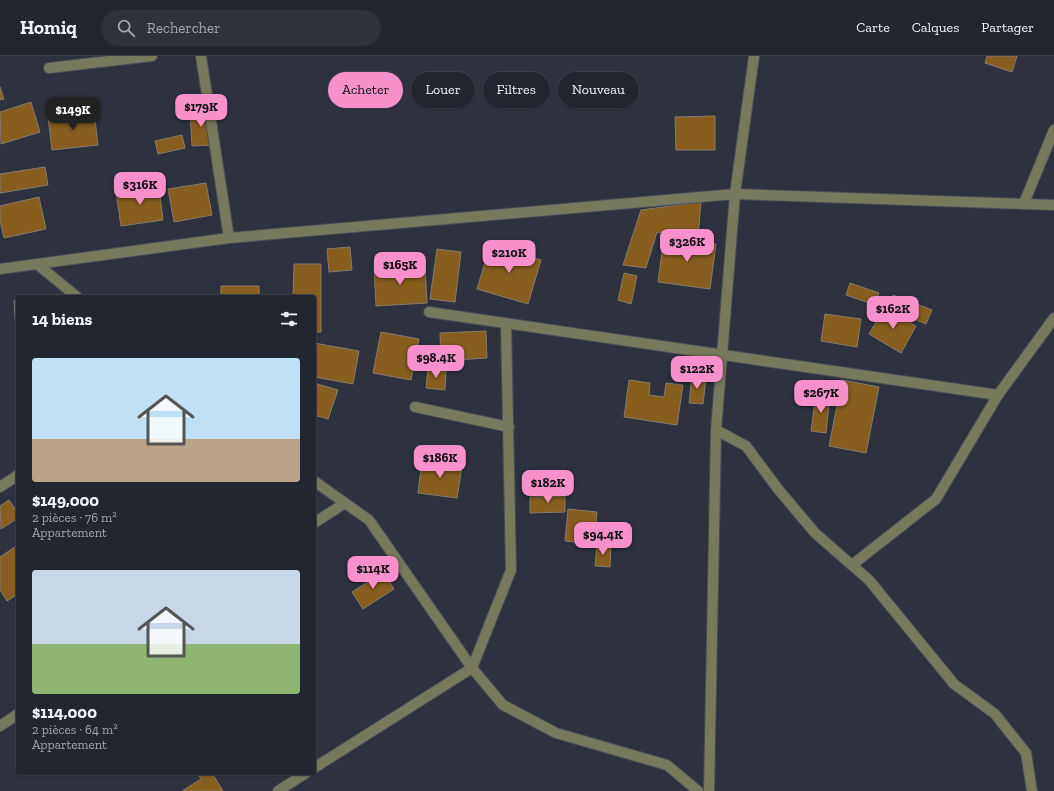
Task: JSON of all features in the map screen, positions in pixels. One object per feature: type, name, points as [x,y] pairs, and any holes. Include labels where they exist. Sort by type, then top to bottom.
[{"type":"street","points":[[49,68],[152,56]]},
{"type":"street","points":[[201,56],[229,238]]},
{"type":"street","points":[[710,791],[716,430],[735,194],[754,56]]},
{"type":"street","points":[[1024,204],[1054,130]]},
{"type":"street","points":[[0,269],[229,238],[735,194],[1054,204]]},
{"type":"street","points":[[37,264],[75,295]]},
{"type":"street","points":[[430,312],[998,395]]},
{"type":"street","points":[[852,565],[936,499],[998,395],[1054,318]]},
{"type":"street","points":[[316,767],[472,668],[511,570],[506,323]]},
{"type":"street","points":[[415,407],[509,427]]},
{"type":"street","points":[[716,430],[746,446],[778,489],[815,533],[869,580],[954,684],[995,714],[1026,753],[1032,791]]},
{"type":"street","points":[[0,487],[16,476]]},
{"type":"street","points":[[316,482],[369,520],[472,668],[503,705],[556,733],[667,765],[698,791]]},
{"type":"street","points":[[316,522],[345,503]]},
{"type":"street","points":[[0,726],[16,715]]},
{"type":"street","points":[[278,791],[303,775]]},
{"type":"building","points":[[987,56],[1017,56],[1012,72],[985,63]]},
{"type":"building","points":[[0,87],[4,99],[0,100]]},
{"type":"building","points":[[31,102],[40,132],[1,144],[0,112]]},
{"type":"building","points":[[209,110],[212,145],[192,146],[190,112]]},
{"type":"building","points":[[94,111],[98,145],[52,150],[48,117]]},
{"type":"building","points":[[715,116],[715,150],[676,150],[675,117]]},
{"type":"building","points":[[182,135],[185,148],[158,154],[155,141]]},
{"type":"building","points":[[45,167],[48,185],[0,193],[0,174]]},
{"type":"building","points":[[206,183],[212,215],[174,222],[168,189]]},
{"type":"building","points":[[159,187],[163,220],[121,226],[116,192]]},
{"type":"building","points":[[39,197],[46,229],[4,238],[0,221],[0,206]]},
{"type":"building","points":[[701,202],[698,237],[657,232],[646,268],[623,265],[641,210]]},
{"type":"building","points":[[664,237],[716,244],[710,289],[658,282]]},
{"type":"building","points":[[490,245],[541,260],[528,304],[477,289]]},
{"type":"building","points":[[350,247],[352,270],[329,272],[327,249]]},
{"type":"building","points":[[437,249],[461,252],[455,302],[430,299]]},
{"type":"building","points":[[294,264],[321,264],[321,332],[316,332],[316,295],[293,295]]},
{"type":"building","points":[[425,265],[427,303],[376,306],[374,268]]},
{"type":"building","points":[[624,273],[637,276],[631,304],[618,300]]},
{"type":"building","points":[[850,283],[879,293],[875,305],[846,295]]},
{"type":"building","points":[[221,286],[259,286],[259,295],[221,295]]},
{"type":"building","points":[[893,295],[932,310],[926,324],[888,308]]},
{"type":"building","points":[[14,301],[16,301],[16,330]]},
{"type":"building","points":[[884,308],[916,326],[901,353],[869,334]]},
{"type":"building","points":[[825,314],[861,319],[857,347],[821,341]]},
{"type":"building","points":[[486,331],[487,358],[441,361],[440,333]]},
{"type":"building","points":[[381,332],[419,339],[411,380],[373,373]]},
{"type":"building","points":[[316,343],[359,351],[353,384],[316,377]]},
{"type":"building","points":[[428,368],[446,370],[445,390],[426,388]]},
{"type":"building","points":[[692,376],[706,378],[703,404],[689,403]]},
{"type":"building","points":[[629,380],[650,383],[649,395],[664,397],[666,383],[683,385],[677,425],[624,417]]},
{"type":"building","points":[[842,380],[879,387],[866,453],[829,446]]},
{"type":"building","points":[[316,384],[338,390],[328,419],[316,416]]},
{"type":"building","points":[[816,394],[830,396],[826,433],[811,431]]},
{"type":"building","points":[[422,461],[462,466],[457,498],[418,493]]},
{"type":"building","points":[[565,496],[565,512],[530,513],[530,497]]},
{"type":"building","points":[[9,500],[16,510],[16,519],[1,529],[0,506]]},
{"type":"building","points":[[568,509],[597,512],[594,544],[565,541]]},
{"type":"building","points":[[597,544],[611,545],[610,567],[595,566]]},
{"type":"building","points":[[16,546],[16,595],[7,601],[0,590],[0,557]]},
{"type":"building","points":[[383,572],[394,589],[363,609],[352,592]]},
{"type":"building","points":[[198,775],[213,775],[223,791],[182,791],[201,779]]}]
